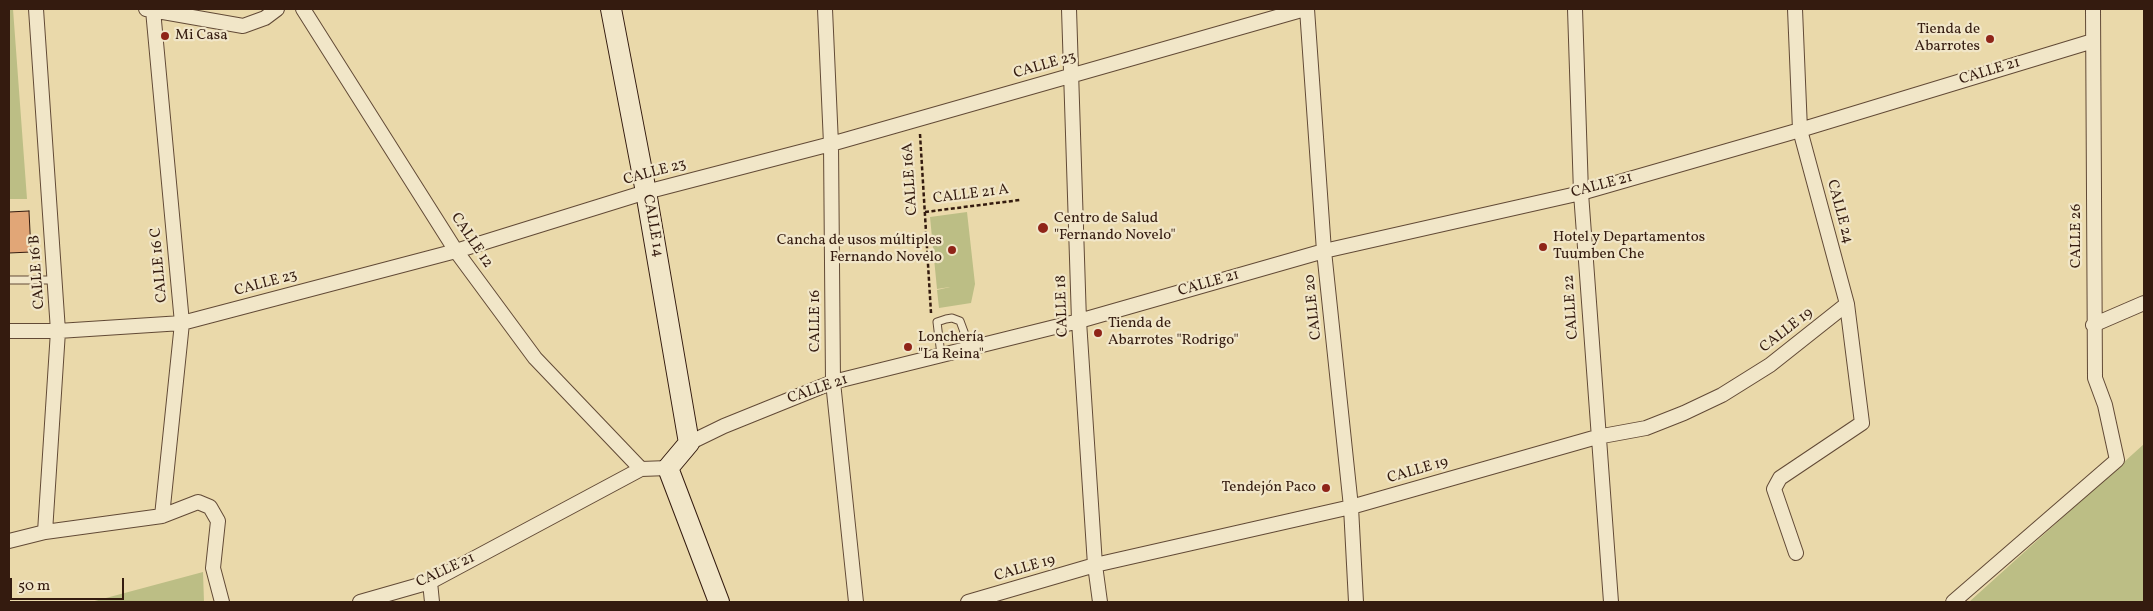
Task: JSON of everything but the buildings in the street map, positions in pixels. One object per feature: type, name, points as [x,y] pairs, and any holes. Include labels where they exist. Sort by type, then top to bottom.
[{"type":"street","name":"CALLE 16 B","points":[[36,9],[58,331],[45,532]]},
{"type":"street","points":[[150,9],[244,26],[265,18],[277,9]]},
{"type":"street","name":"CALLE 16 C","points":[[150,9],[182,323],[162,516]]},
{"type":"street","name":"CALLE 12","points":[[302,9],[456,250],[535,358],[641,470]]},
{"type":"street","name":"CALLE 14","points":[[611,9],[646,192],[689,443]]},
{"type":"street","name":"CALLE 16","points":[[825,9],[831,144],[833,382],[856,602]]},
{"type":"street","name":"CALLE 18","points":[[1069,9],[1079,321],[1095,565],[1100,602]]},
{"type":"street","name":"CALLE 23","points":[[9,332],[58,331],[182,323],[456,250],[646,192],[919,120],[1306,9]]},
{"type":"street","name":"CALLE 20","points":[[1306,9],[1324,251],[1351,507],[1356,602]]},
{"type":"street","name":"CALLE 22","points":[[1575,9],[1581,192],[1597,438],[1611,602]]},
{"type":"street","name":"CALLE 24","points":[[1794,9],[1800,130],[1847,304],[1862,422],[1780,478],[1774,489],[1796,553]]},
{"type":"street","name":"CALLE 26","points":[[1953,602],[2117,460],[2105,405],[2094,378],[2093,9]]},
{"type":"street","name":"CALLE 21","points":[[360,602],[430,582],[641,470],[668,468],[689,443],[724,426],[833,382],[1079,321],[1324,251],[1581,192],[1800,130],[2093,41]]},
{"type":"street","points":[[2093,325],[2144,302]]},
{"type":"street","name":"CALLE 19","points":[[968,602],[1095,565],[1351,507],[1597,438],[1646,428],[1684,414],[1722,395],[1770,365],[1847,304]]},
{"type":"street","points":[[668,468],[719,602]]},
{"type":"street","points":[[9,541],[45,532],[162,516],[198,502],[210,507],[218,521],[213,568],[222,602]]},
{"type":"street","points":[[430,582],[432,602]]},
{"type":"lane","points":[[9,280],[55,280]]},
{"type":"lane","points":[[941,355],[937,322],[946,319],[952,318],[960,321],[970,348]]},
{"type":"path","name":"CALLE 16A","points":[[919,120],[931,319]]},
{"type":"path","name":"CALLE 21 A","points":[[925,212],[1020,200]]},
{"type":"green space","points":[[9,9],[13,9],[27,199],[9,199]]},
{"type":"green space","name":"Cancha de usos múltiples Fernando Novelo","points":[[967,212],[975,284],[971,303],[939,308],[937,290],[950,287],[937,289],[930,217]]},
{"type":"green space","points":[[2144,444],[2144,602],[1969,602]]},
{"type":"green space","points":[[203,572],[204,602],[91,602]]},
{"type":"place","name":"Mi Casa","points":[[165,36]]},
{"type":"place","name":"Tienda de Abarrotes","points":[[1990,39]]},
{"type":"place","name":"Centro de Salud \"Fernando Novelo\"","points":[[1043,228]]},
{"type":"place","name":"Hotel y Departamentos Tuumben Che","points":[[1543,247]]},
{"type":"place","name":"Cancha de usos múltiples Fernando Novelo","points":[[952,250]]},
{"type":"place","name":"Tienda de Abarrotes \"Rodrigo\"","points":[[1098,333]]},
{"type":"place","name":"Lonchería \"La Reina\"","points":[[908,347]]},
{"type":"place","name":"Tendejón Paco","points":[[1326,488]]}]
